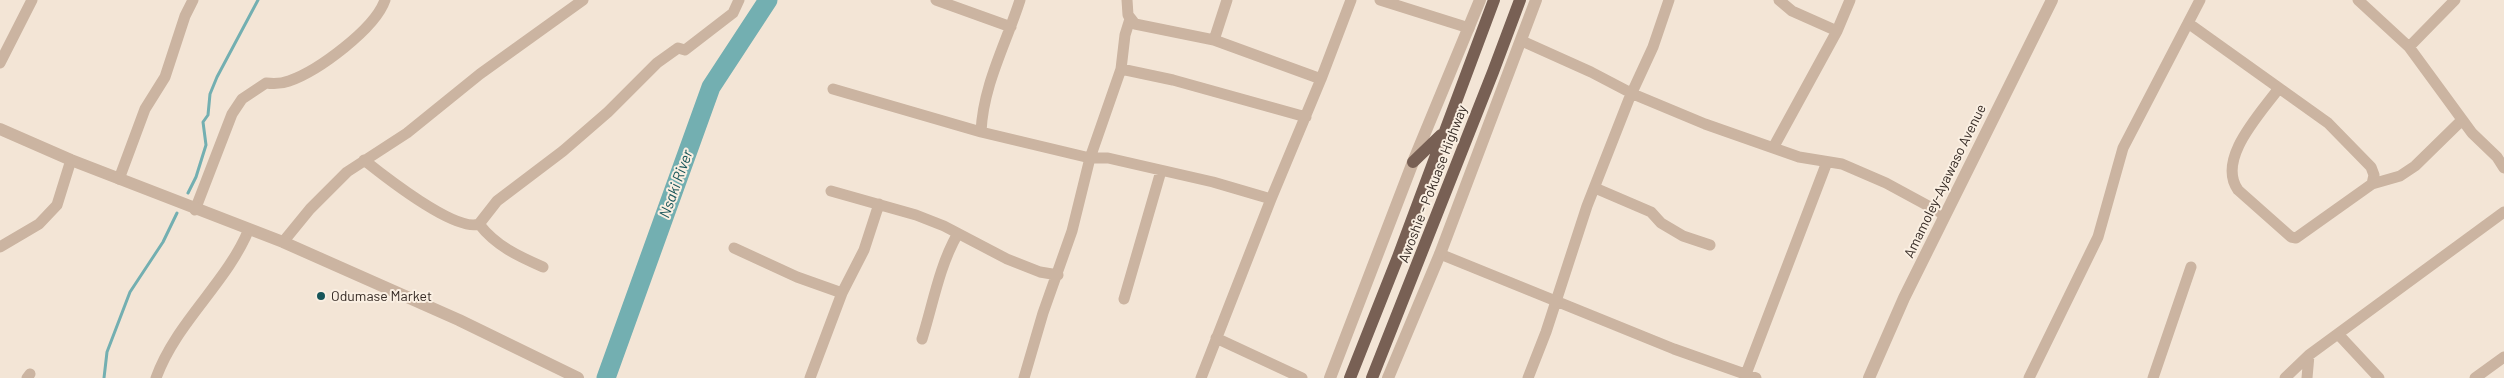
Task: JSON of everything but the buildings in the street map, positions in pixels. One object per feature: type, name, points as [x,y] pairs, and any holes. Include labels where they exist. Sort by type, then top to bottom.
[{"type":"main road","name":"Awoshie - Pokuase Highway","points":[[1350,378],[1398,257],[1494,0]]},
{"type":"main road","name":"Awoshie - Pokuase Highway","points":[[1372,378],[1494,72],[1520,0]]},
{"type":"main road","points":[[1413,162],[1443,134]]},
{"type":"street","points":[[0,63],[32,0]]},
{"type":"street","points":[[119,178],[145,109],[165,77],[184,16],[193,0]]},
{"type":"street","points":[[195,210],[232,114],[242,99],[266,83],[278,84],[297,77],[344,47],[373,22],[385,0]]},
{"type":"street","points":[[283,242],[330,188],[364,160],[407,133],[480,74],[583,0]]},
{"type":"street","points":[[364,160],[397,186],[465,225],[479,224],[497,201],[563,151],[608,112],[657,63],[678,48],[685,50],[733,12],[739,0]]},
{"type":"street","points":[[936,0],[1011,27]]},
{"type":"street","points":[[981,132],[982,116],[995,65],[1020,0]]},
{"type":"street","points":[[1024,378],[1072,231],[1090,158],[1121,69],[1125,35],[1130,19],[1127,0]]},
{"type":"street","points":[[1214,40],[1228,0]]},
{"type":"street","points":[[1201,378],[1270,199],[1306,117],[1351,0]]},
{"type":"street","points":[[1380,0],[1469,28]]},
{"type":"street","points":[[1330,378],[1396,212],[1413,162],[1480,0]]},
{"type":"street","points":[[1388,378],[1440,254],[1536,0]]},
{"type":"street","points":[[1528,378],[1594,188],[1669,0]]},
{"type":"street","points":[[1779,0],[1792,11],[1837,31]]},
{"type":"street","points":[[1773,148],[1837,31],[1850,0]]},
{"type":"street","name":"Amamoley-Ayawaso Avenue","points":[[1869,378],[1904,298],[2052,0]]},
{"type":"street","points":[[2029,378],[2098,236],[2123,148],[2200,0]]},
{"type":"street","points":[[2358,0],[2409,47],[2462,120],[2497,157],[2504,168]]},
{"type":"street","points":[[2409,47],[2455,0]]},
{"type":"street","points":[[1130,19],[1140,25],[1214,40],[1321,79]]},
{"type":"street","points":[[2188,23],[2328,123],[2371,167],[2374,175],[2372,184]]},
{"type":"street","points":[[1522,41],[1591,72],[1633,94],[1705,124],[1799,157],[1842,164],[1886,183],[1945,215]]},
{"type":"street","points":[[1121,69],[1173,80],[1306,117]]},
{"type":"street","points":[[2279,88],[2237,148],[2231,165],[2231,180],[2238,190],[2290,237],[2302,236],[2372,184],[2400,176],[2415,166],[2462,120]]},
{"type":"street","points":[[833,89],[981,132],[1090,158],[1108,158],[1161,170],[1270,199]]},
{"type":"street","points":[[0,129],[195,210],[283,242],[459,320],[578,378]]},
{"type":"street","points":[[0,247],[39,224],[57,205],[71,160]]},
{"type":"street","points":[[1440,254],[1674,349],[1751,376],[1827,162]]},
{"type":"street","points":[[1124,299],[1161,170]]},
{"type":"street","points":[[1594,188],[1651,212],[1661,223],[1683,236],[1710,246]]},
{"type":"street","points":[[831,191],[916,215],[944,226],[956,235],[1024,266],[1058,275]]},
{"type":"street","points":[[810,378],[842,293],[864,250],[879,204]]},
{"type":"street","points":[[2285,378],[2309,356],[2338,334],[2504,212]]},
{"type":"street","points":[[479,224],[487,235],[503,248],[543,267]]},
{"type":"street","points":[[156,378],[186,322],[241,249],[249,229]]},
{"type":"street","points":[[922,339],[944,257],[956,235]]},
{"type":"street","points":[[734,248],[796,277],[842,293]]},
{"type":"street","points":[[2153,378],[2191,267]]},
{"type":"street","points":[[2338,334],[2379,378]]},
{"type":"street","points":[[1216,338],[1302,378]]},
{"type":"street","points":[[2307,378],[2309,356]]},
{"type":"street","points":[[2475,378],[2504,357]]},
{"type":"waterway","points":[[188,193],[196,177],[206,145],[203,122],[208,115],[210,94],[258,0]]},
{"type":"waterway","name":"Nsaki River","points":[[606,378],[711,87],[768,0]]},
{"type":"waterway","points":[[104,378],[107,352],[130,292],[163,242],[177,213]]},
{"type":"place","name":"Odumase Market","points":[[321,296]]}]
